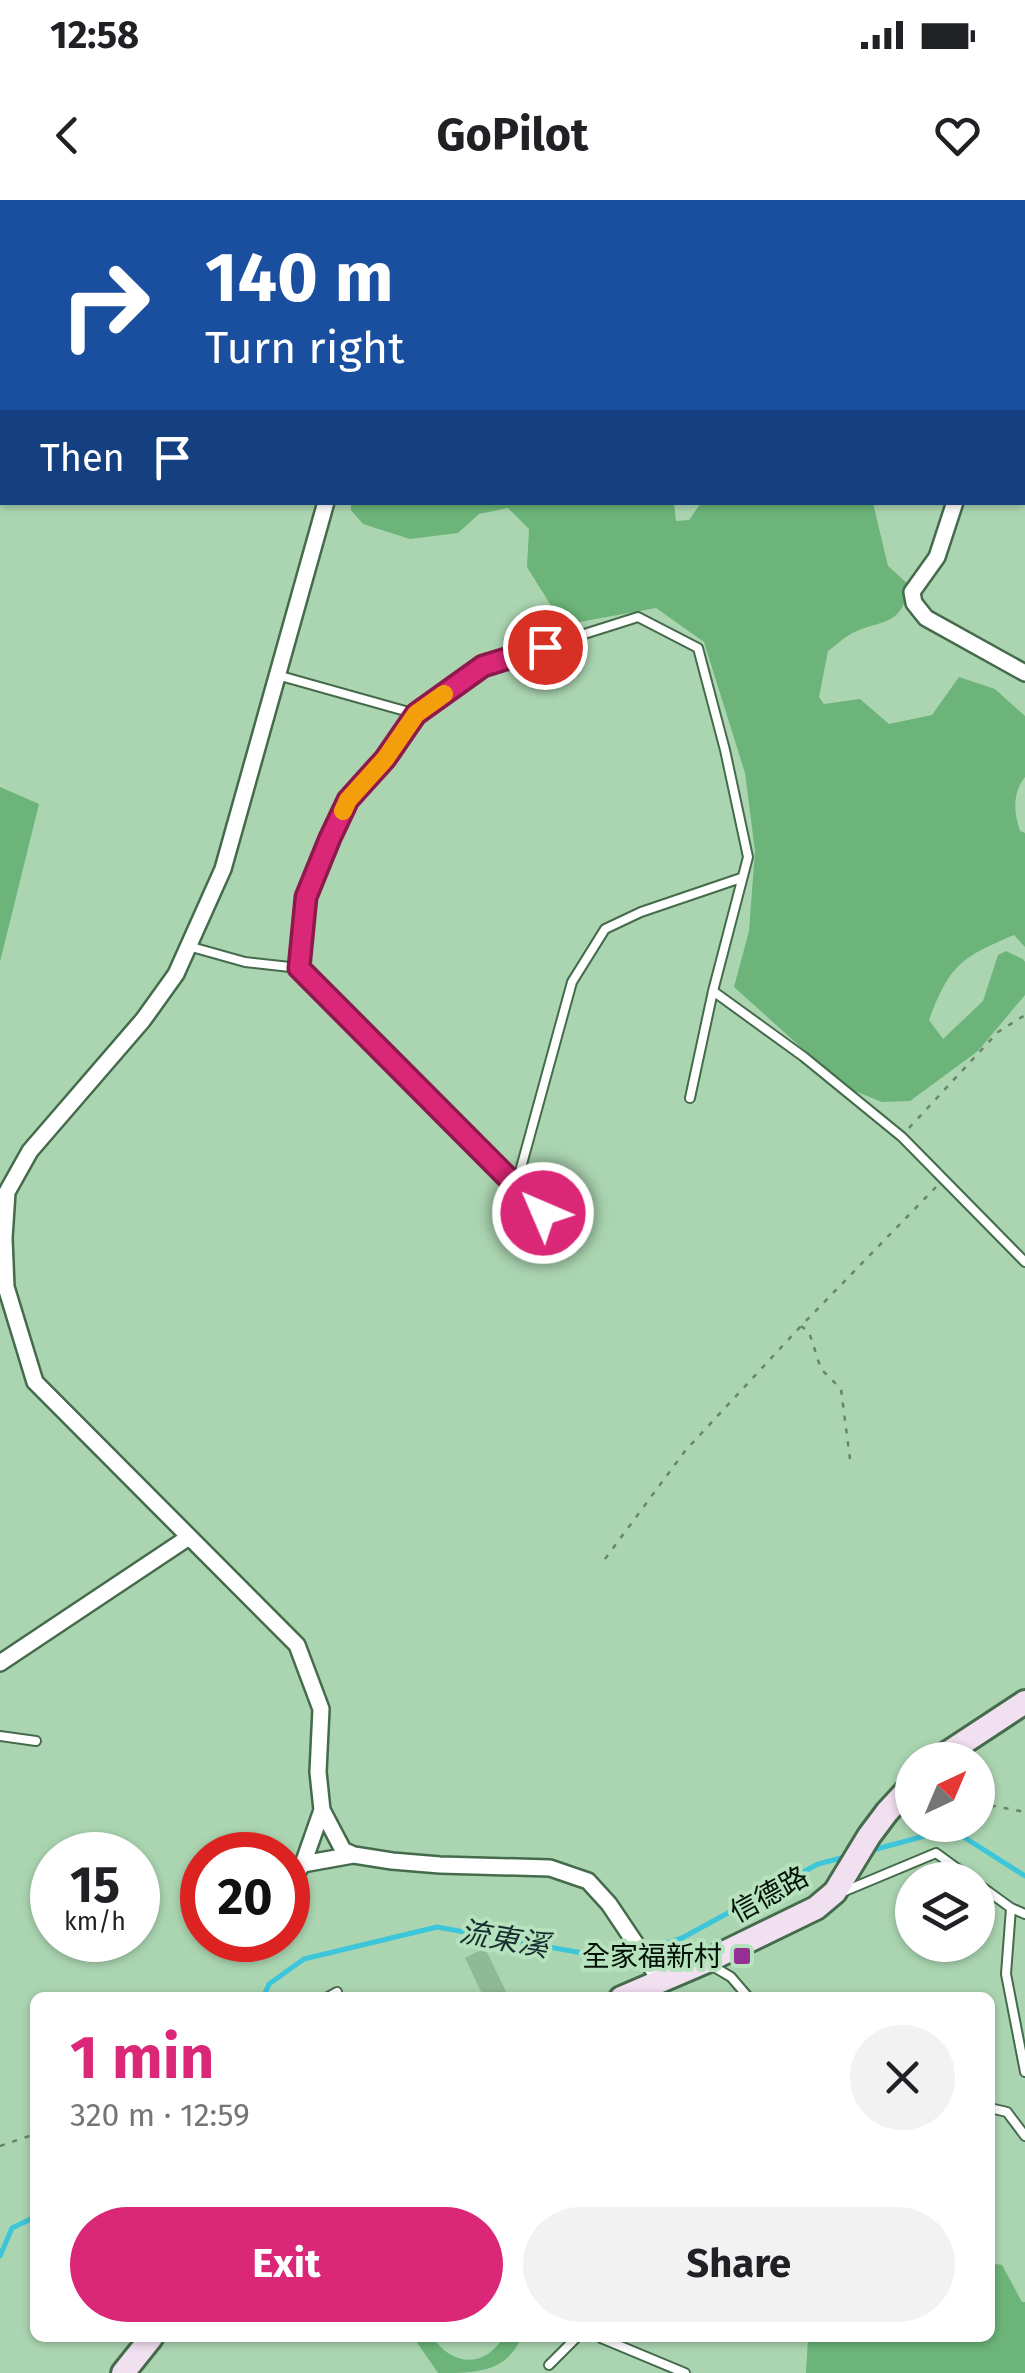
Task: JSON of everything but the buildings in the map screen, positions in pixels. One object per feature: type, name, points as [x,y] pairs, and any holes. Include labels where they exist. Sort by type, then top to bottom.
[{"type":"street","points":[[324,505],[224,870],[176,974],[143,1020],[30,1150],[7,1192],[7,1321],[35,1382],[297,1645],[321,1709],[318,1772],[322,1810],[343,1850],[392,1862],[550,1868],[588,1881],[609,1904],[656,1974]]},
{"type":"street","points":[[954,505],[936,556],[912,592],[914,603],[926,618],[1025,674]]},
{"type":"street","points":[[0,1663],[189,1537]]},
{"type":"street","points":[[964,1742],[1025,1702]]},
{"type":"street","points":[[831,1895],[868,1836],[895,1804]]},
{"type":"street","points":[[310,1844],[322,1810]]},
{"type":"street","points":[[310,1863],[354,1855]]},
{"type":"street","name":"信德路","points":[[630,1992],[656,1974],[705,1962],[816,1908],[831,1895]]},
{"type":"street","points":[[123,2373],[148,2342]]},
{"type":"lane","points":[[299,968],[306,897],[330,838],[348,800],[385,759],[416,714],[483,666],[638,617],[698,648],[748,857],[690,1098]]},
{"type":"lane","points":[[277,675],[416,714]]},
{"type":"lane","points":[[516,1186],[572,982],[605,929],[641,912],[741,878]]},
{"type":"lane","points":[[188,946],[245,962],[299,968],[543,1213]]},
{"type":"lane","points":[[713,991],[902,1137],[1025,1262]]},
{"type":"lane","points":[[0,1736],[36,1740]]},
{"type":"lane","points":[[914,1862],[936,1853],[948,1862]]},
{"type":"lane","points":[[831,1895],[895,1869]]},
{"type":"lane","points":[[995,1896],[1025,1914]]},
{"type":"lane","points":[[1011,1908],[1006,1974],[1025,2072]]},
{"type":"lane","points":[[705,1962],[731,1977],[744,1992]]},
{"type":"lane","points":[[995,2107],[1008,2112],[1025,2136]]},
{"type":"lane","points":[[549,2365],[572,2342]]},
{"type":"lane","points":[[611,2342],[685,2373]]},
{"type":"lane","points":[[658,2373],[666,2364]]},
{"type":"path","points":[[902,1137],[998,1032],[1025,1016]]},
{"type":"path","points":[[605,1559],[685,1452],[944,1179]]},
{"type":"path","points":[[801,1326],[808,1332],[821,1369],[841,1389],[850,1460]]},
{"type":"path","points":[[995,1806],[1025,1812]]},
{"type":"path","points":[[0,2146],[30,2136]]},
{"type":"green space","points":[[351,505],[674,505],[676,521],[689,520],[700,505],[873,505],[888,566],[909,585],[906,599],[895,616],[849,635],[828,651],[819,697],[824,704],[860,699],[889,724],[932,715],[959,677],[995,689],[1025,716],[1025,777],[1015,803],[1020,831],[1025,833],[1025,947],[1014,935],[969,958],[951,975],[929,1020],[943,1039],[983,1001],[998,955],[1006,951],[1025,962],[1025,995],[978,1051],[910,1101],[882,1102],[845,1087],[734,987],[749,931],[755,851],[745,773],[704,642],[656,608],[563,625],[527,567],[529,529],[508,508],[479,514],[458,533],[410,539],[363,524]]},
{"type":"green space","points":[[0,787],[39,804],[0,962]]},
{"type":"green space","points":[[995,2264],[1002,2265],[1025,2302],[1025,2373],[806,2373],[808,2342],[995,2342]]},
{"type":"green space","points":[[417,2342],[437,2342],[450,2354],[468,2360],[487,2355],[500,2342],[519,2342],[507,2358],[488,2369],[438,2373]]},
{"type":"waterway","name":"流東溪","points":[[869,1851],[951,1829],[1025,1876]]},
{"type":"waterway","name":"流東溪","points":[[266,1992],[269,1984],[304,1959],[437,1927],[616,1959],[682,1938],[818,1864],[849,1856]]},
{"type":"waterway","name":"流東溪","points":[[0,2256],[12,2228],[30,2219]]},
{"type":"slow traffic","points":[[343,811],[416,714],[444,694]]},
{"type":"place","name":"全家福新村","points":[[742,1956]]},
{"type":"route","points":[[543,1213],[299,968],[306,897],[348,800],[385,759],[416,714],[483,666],[545,647]]}]
